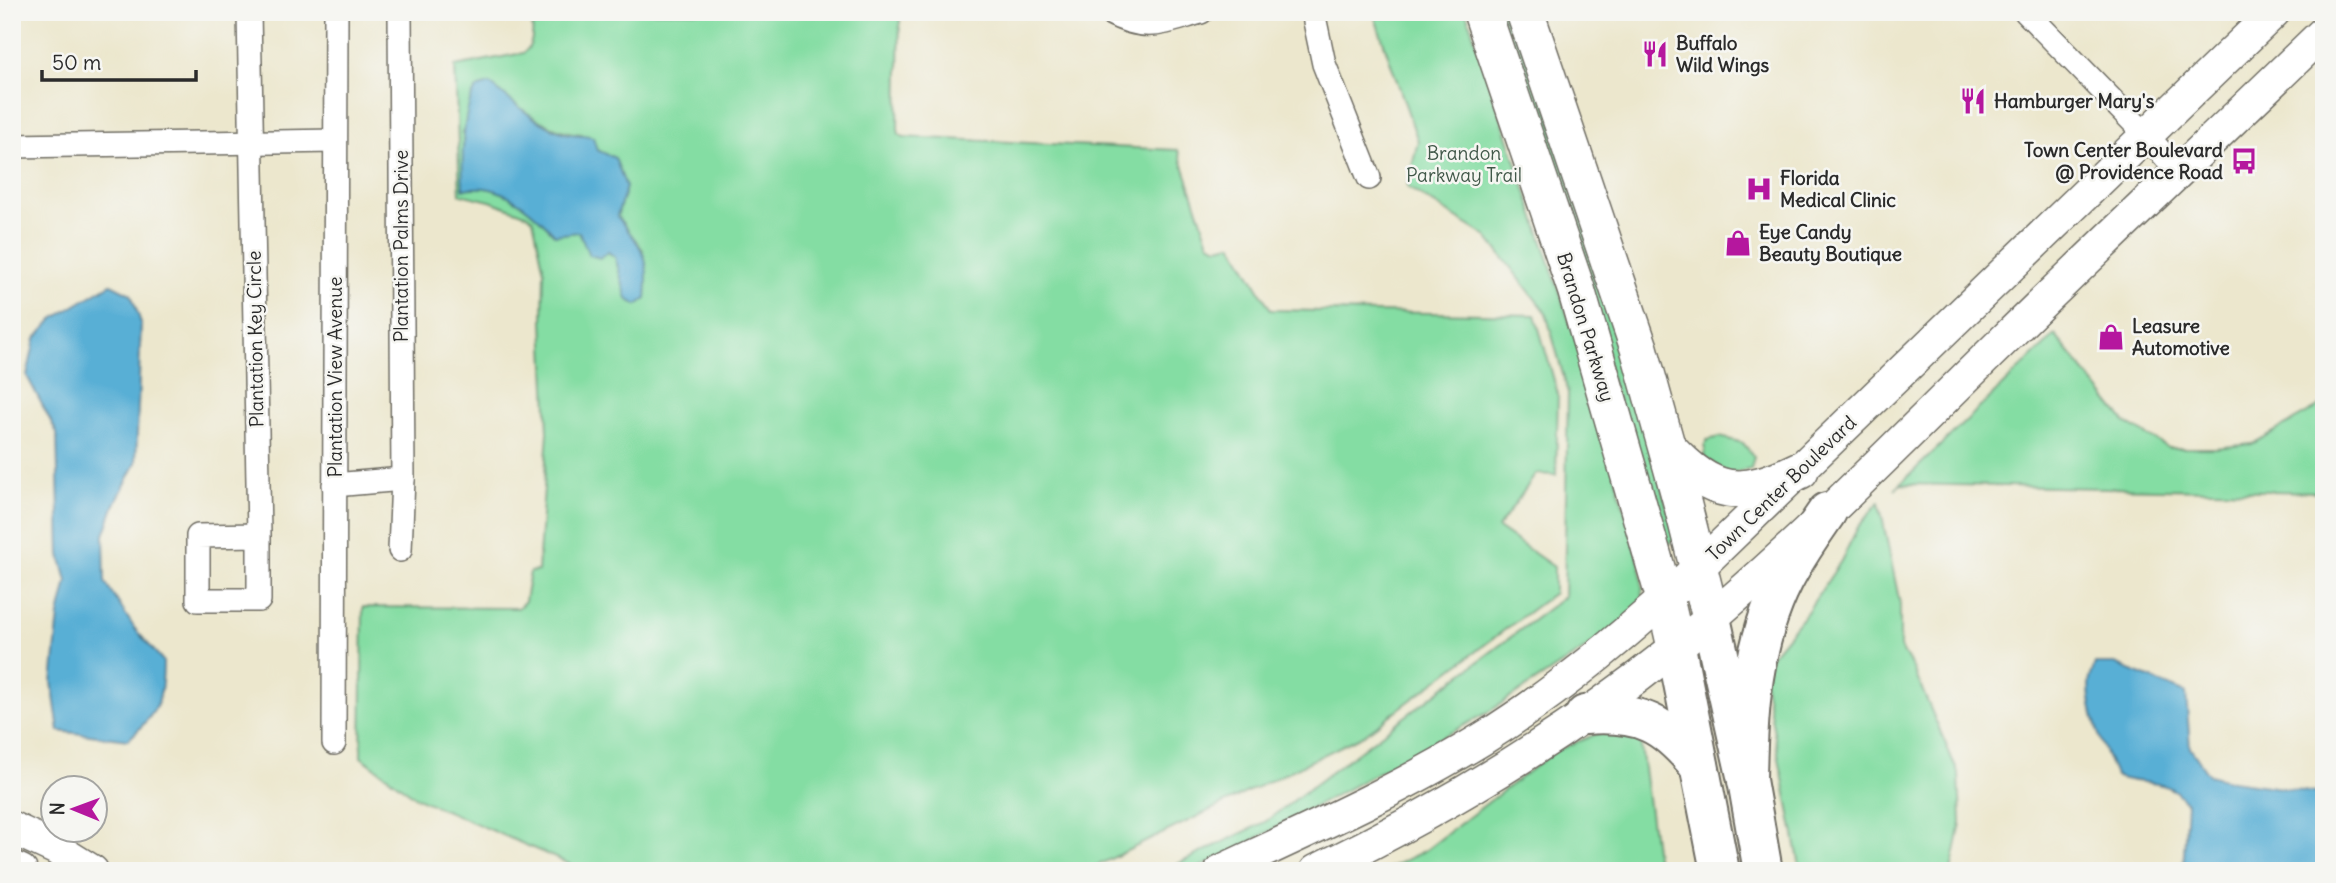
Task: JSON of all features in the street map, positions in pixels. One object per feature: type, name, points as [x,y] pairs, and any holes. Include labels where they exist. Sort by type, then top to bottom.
[{"type":"highway","points":[[1747,780],[1752,685],[1763,635],[1782,583],[1827,512]]},
{"type":"highway","points":[[1711,618],[1747,780],[1763,871]]},
{"type":"highway","points":[[1676,647],[1720,871]]},
{"type":"highway","points":[[1585,715],[1608,713],[1633,716],[1653,724],[1670,735],[1699,766]]},
{"type":"main road","name":"Brandon Parkway","points":[[1482,12],[1576,289],[1665,599],[1676,647]]},
{"type":"main road","points":[[1527,14],[1639,348],[1668,448],[1711,618]]},
{"type":"main road","points":[[1668,448],[1686,468],[1701,479],[1736,490],[1755,489],[1800,470]]},
{"type":"street","name":"Plantation Key Circle","points":[[249,12],[258,535]]},
{"type":"street","name":"Plantation View Avenue","points":[[334,743],[336,12]]},
{"type":"street","name":"Plantation Palms Drive","points":[[400,12],[403,479],[400,550]]},
{"type":"street","points":[[1108,12],[1125,22],[1142,26],[1201,12]]},
{"type":"street","points":[[1313,12],[1324,64],[1370,178]]},
{"type":"street","points":[[2026,12],[2179,172]]},
{"type":"street","name":"Town Center Boulevard","points":[[1221,871],[1341,816],[1482,739],[1619,640],[1699,567],[2274,12]]},
{"type":"street","points":[[1316,871],[1378,841],[1484,781],[1585,715],[1711,618],[1827,512],[2324,32]]},
{"type":"street","points":[[12,146],[335,141]]},
{"type":"street","points":[[334,485],[403,479]]},
{"type":"street","points":[[12,828],[55,848],[92,871]]},
{"type":"street","points":[[12,867],[22,871]]},
{"type":"green space","points":[[532,12],[900,12],[898,129],[899,134],[904,137],[1178,150],[1209,243],[1218,247],[1232,244],[1271,310],[1535,315],[1558,394],[1556,475],[1536,474],[1498,528],[1554,567],[1554,593],[1364,735],[1086,871],[590,871],[417,798],[361,757],[363,607],[518,608],[525,601],[530,572],[538,571],[548,432],[543,321],[544,271],[533,219],[490,201],[460,194],[455,66],[523,53],[532,40]],"holes":[[[489,84],[544,123],[582,134],[626,187],[617,216],[643,250],[623,277],[615,257],[579,231],[555,235],[532,213],[505,194],[485,188],[463,188],[463,132]]]},
{"type":"green space","name":"Brandon Parkway Trail","points":[[1373,12],[1466,12],[1588,377],[1641,569],[1643,596],[1632,614],[1600,639],[1487,713],[1224,856],[1192,871],[1163,871],[1265,822],[1564,597],[1568,393],[1546,313],[1487,237],[1407,187],[1418,141]]},
{"type":"green space","points":[[1494,12],[1516,12],[1590,235],[1676,540],[1669,543],[1663,542]]},
{"type":"green space","points":[[2055,335],[2125,422],[2169,448],[2215,448],[2252,444],[2324,404],[2324,492],[1900,484]]},
{"type":"green space","points":[[1720,437],[1743,443],[1754,457],[1751,469],[1729,474],[1705,458],[1707,440]]},
{"type":"green space","points":[[1879,502],[1900,604],[1900,647],[1913,668],[1959,775],[1961,823],[1951,871],[1801,871],[1764,681],[1769,658],[1807,612],[1841,561],[1858,527]]},
{"type":"green space","points":[[1601,732],[1640,739],[1658,871],[1384,871],[1426,850],[1555,751]]},
{"type":"water","points":[[490,84],[545,124],[565,133],[593,137],[597,150],[615,158],[626,187],[617,216],[643,253],[647,271],[646,299],[637,305],[627,299],[615,257],[608,252],[600,258],[589,255],[579,232],[555,235],[532,213],[505,194],[485,188],[463,189],[464,135],[469,106],[479,87]]},
{"type":"water","points":[[111,284],[131,294],[141,323],[136,463],[115,504],[104,535],[105,582],[135,629],[163,661],[162,686],[157,705],[128,740],[59,731],[52,682],[59,615],[67,581],[60,555],[57,433],[27,376],[35,339],[53,319]]},
{"type":"water","points":[[2095,664],[2115,664],[2186,693],[2190,748],[2209,775],[2232,781],[2324,794],[2324,871],[2183,871],[2187,803],[2168,787],[2115,776],[2092,708],[2089,682]]},
{"type":"place","name":"Buffalo Wild Wings","points":[[1655,54]]},
{"type":"place","name":"Hamburger Mary's","points":[[1973,101]]},
{"type":"place","name":"Town Center Boulevard @ Providence Road","points":[[2244,161]]},
{"type":"place","name":"Florida Medical Clinic","points":[[1759,189]]},
{"type":"place","name":"Eye Candy Beauty Boutique","points":[[1738,243]]},
{"type":"place","name":"Leasure Automotive","points":[[2111,337]]}]
